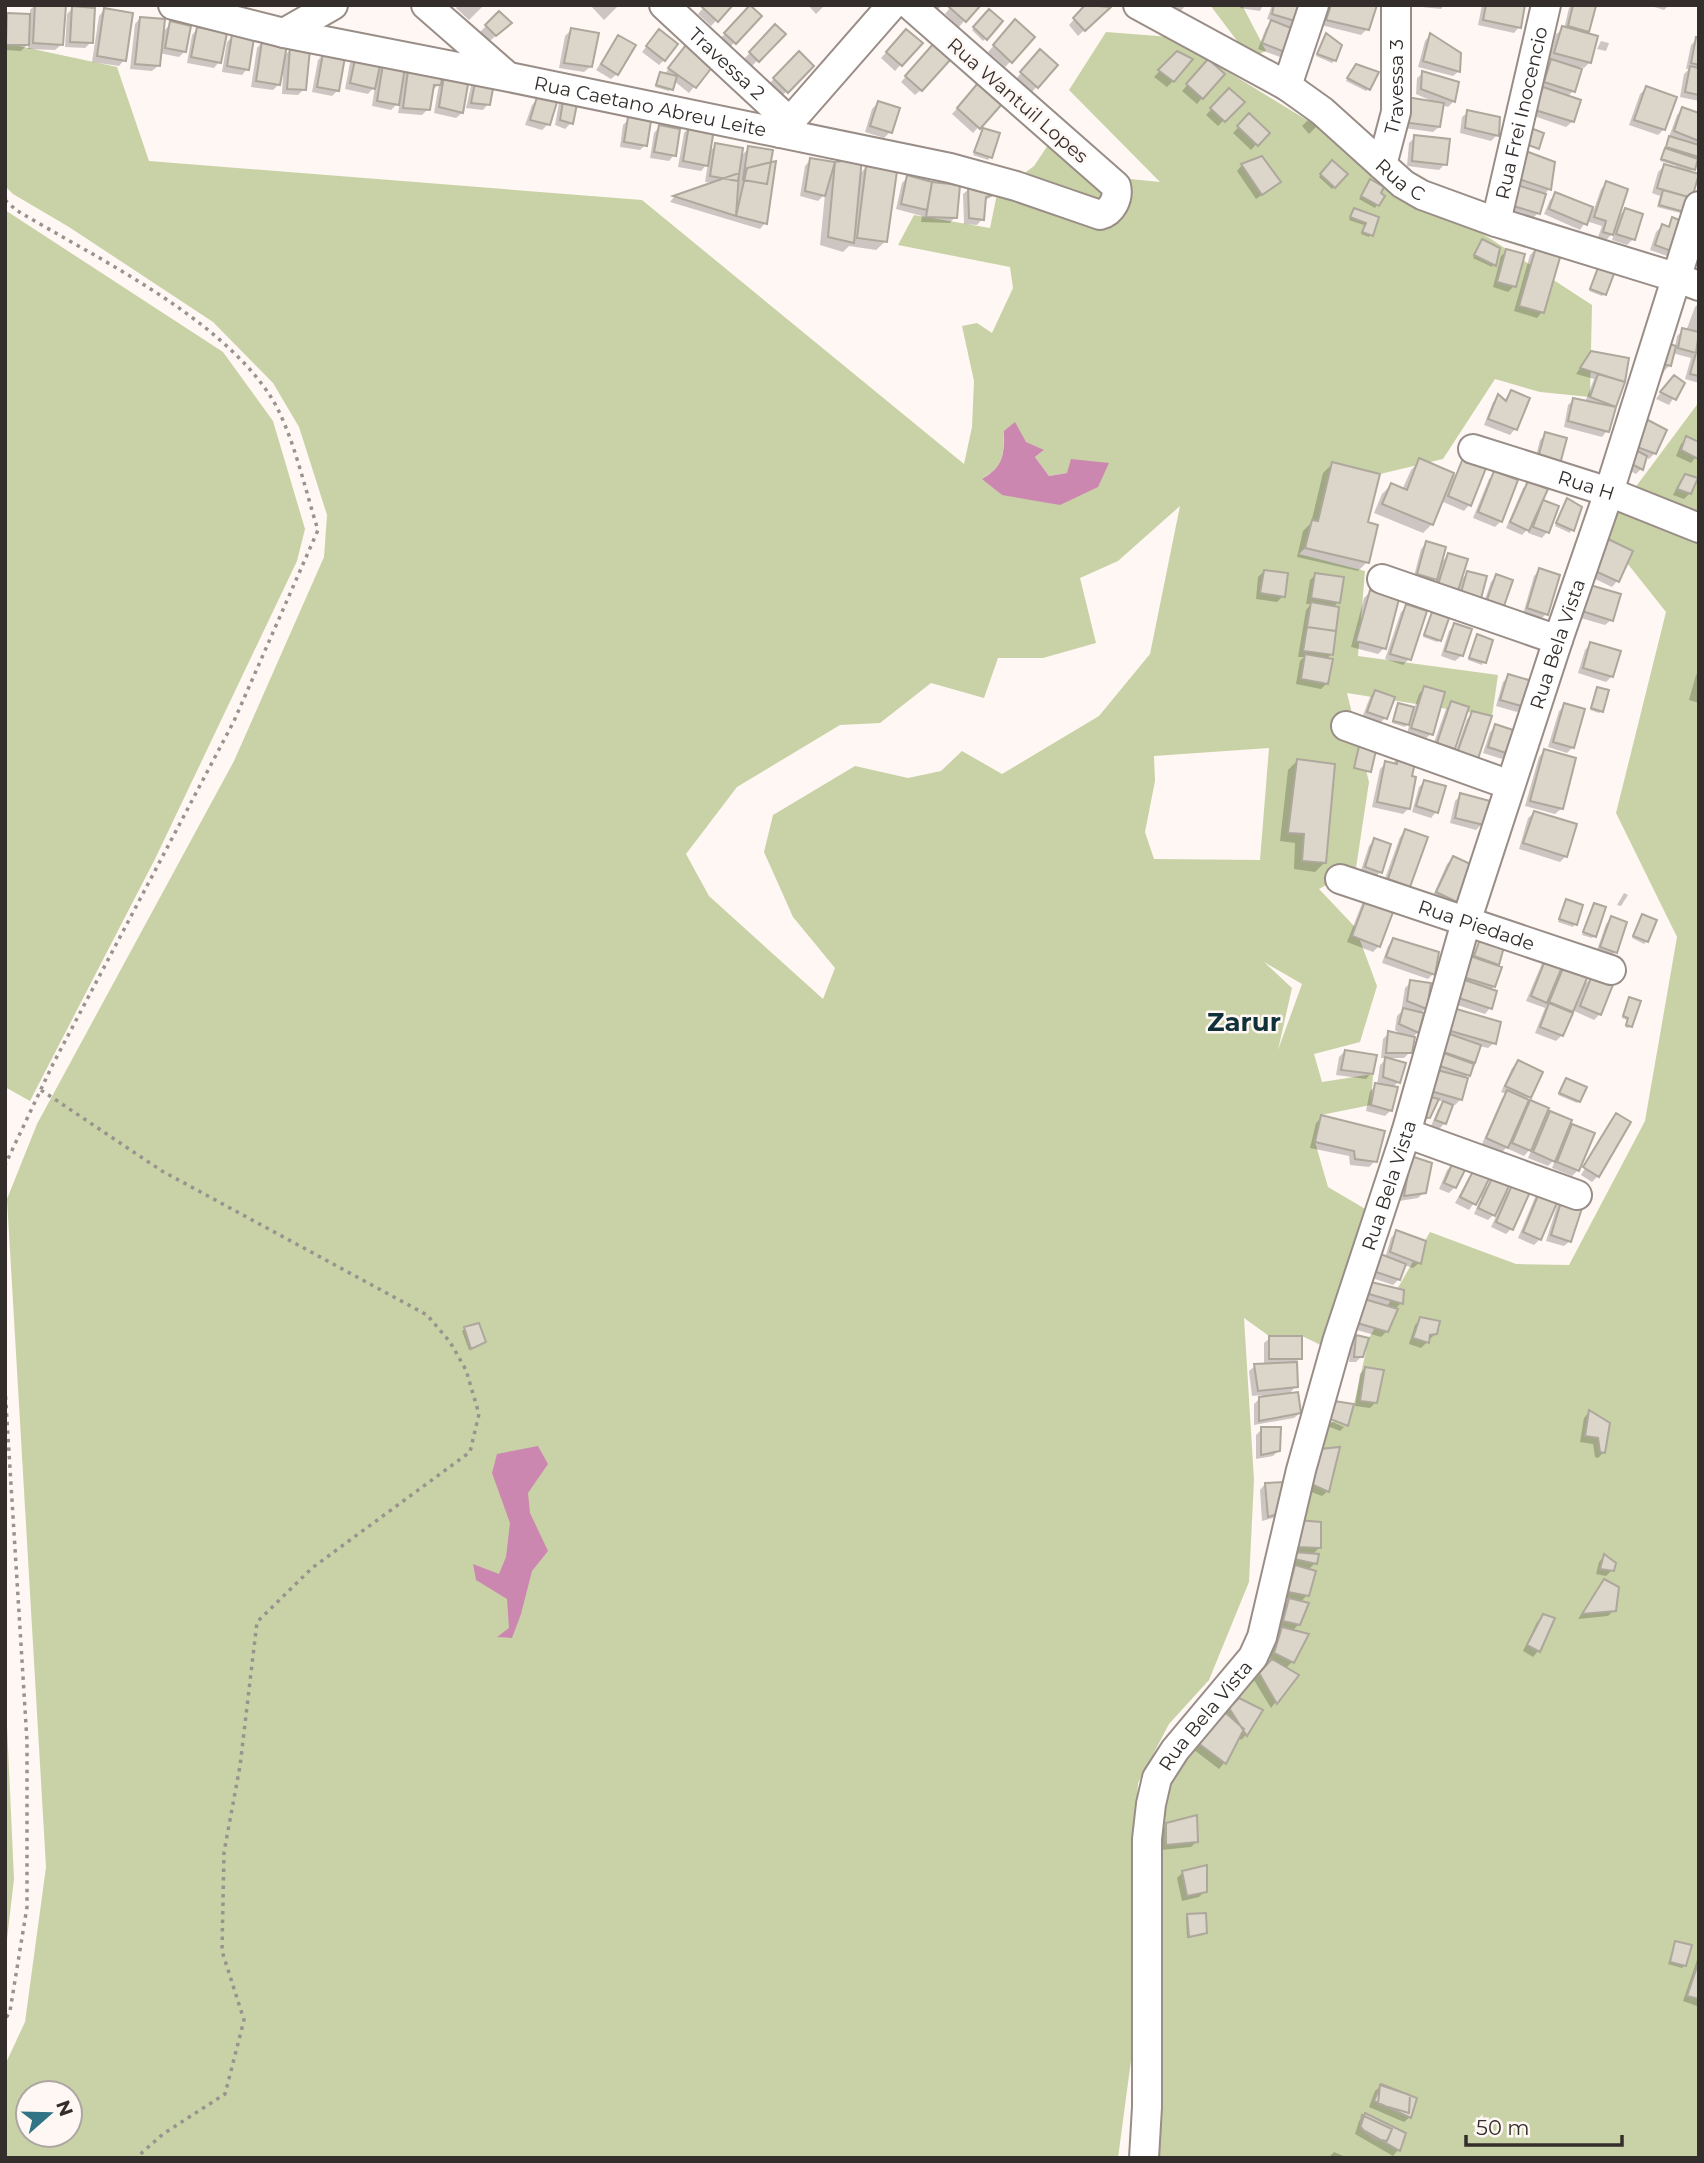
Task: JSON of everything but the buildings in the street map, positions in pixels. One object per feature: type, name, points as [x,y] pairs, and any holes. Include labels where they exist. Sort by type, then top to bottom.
[{"type":"street","name":"Rua Caetano Abreu Leite","points":[[173,5],[284,33],[785,127],[1016,186],[1100,215],[1108,212],[1116,199]]},
{"type":"street","points":[[284,33],[333,5]]},
{"type":"street","points":[[425,5],[509,77]]},
{"type":"street","name":"Travessa 2","points":[[664,5],[785,127]]},
{"type":"street","points":[[785,127],[892,5]]},
{"type":"street","name":"Rua Wantuil Lopes","points":[[910,5],[1116,186],[1116,199]]},
{"type":"street","name":"Rua C","points":[[1138,5],[1287,86],[1321,111],[1403,184],[1422,195],[1496,222],[1687,281]]},
{"type":"street","points":[[1287,86],[1314,5]]},
{"type":"street","name":"Travessa 3","points":[[1382,165],[1396,111],[1396,5]]},
{"type":"street","name":"Rua Frei Inocencio","points":[[1496,222],[1546,5]]},
{"type":"street","name":"Rua Bela Vista","points":[[1144,2158],[1147,2107],[1147,1839],[1157,1778],[1175,1751],[1253,1657],[1262,1637],[1301,1470],[1334,1355],[1406,1133],[1466,922],[1609,492],[1687,281],[1699,206]]},
{"type":"street","name":"Rua H","points":[[1473,449],[1609,492],[1699,528]]},
{"type":"street","points":[[1382,579],[1558,640]]},
{"type":"street","points":[[1346,726],[1510,785]]},
{"type":"street","name":"Rua Piedade","points":[[1340,879],[1611,970]]},
{"type":"street","points":[[1406,1133],[1577,1195]]},
{"type":"path","points":[[5,200],[16,210],[178,306],[235,354],[270,395],[291,441],[317,530],[234,721],[41,1090],[5,1165]]},
{"type":"path","points":[[41,1090],[162,1171],[427,1315],[450,1342],[466,1370],[479,1414],[470,1452],[312,1568],[257,1622],[240,1766],[224,1852],[222,1951],[244,2020],[225,2094],[163,2134],[136,2158]]},
{"type":"path","points":[[5,1388],[27,1741],[27,1907],[10,2011],[5,2020]]},
{"type":"green space","points":[[1210,5],[1242,5],[1266,51],[1250,58]]},
{"type":"green space","points":[[1106,32],[1171,37],[1333,136],[1592,305],[1590,397],[1540,392],[1495,379],[1443,459],[1380,474],[1299,554],[1365,571],[1358,656],[1498,675],[1492,716],[1347,693],[1369,782],[1356,868],[1319,889],[1355,927],[1377,986],[1360,1042],[1314,1054],[1322,1082],[1373,1074],[1371,1105],[1321,1115],[1315,1142],[1328,1187],[1367,1210],[1327,1348],[1302,1336],[1269,1336],[1244,1318],[1254,1480],[1249,1582],[1209,1680],[1169,1724],[1138,1783],[1131,1886],[1136,2023],[1118,2158],[5,2158],[5,2065],[25,2022],[46,1867],[7,1199],[37,1124],[234,761],[324,557],[327,515],[299,427],[273,383],[213,322],[69,227],[13,194],[5,186],[5,43],[117,67],[149,161],[642,200],[964,464],[972,427],[974,381],[962,326],[977,323],[992,333],[1013,288],[1010,267],[898,245],[914,215],[990,228],[997,194],[1034,166],[1050,142],[1091,175],[1160,182],[1069,90]],"holes":[[[1004,431],[1043,451],[1035,457],[1049,476],[1067,473],[1002,495],[983,478],[999,464],[1003,453]],[[1180,506],[1150,654],[1099,716],[1002,774],[962,751],[941,771],[908,778],[855,766],[773,815],[764,852],[793,917],[835,968],[823,999],[709,896],[686,854],[737,787],[840,725],[880,723],[931,683],[984,698],[998,658],[1043,658],[1096,643],[1080,578],[1118,561]],[[1269,748],[1260,860],[1154,859],[1145,832],[1155,781],[1154,756]],[[1264,962],[1302,984],[1278,1050],[1292,988]]]},
{"type":"green space","points":[[5,210],[223,352],[273,421],[305,529],[297,561],[155,859],[30,1101],[5,1087]]},
{"type":"green space","points":[[1699,402],[1699,2158],[1149,2158],[1161,1813],[1165,1784],[1229,1708],[1270,1647],[1324,1429],[1354,1404],[1369,1338],[1430,1232],[1516,1264],[1569,1265],[1645,1121],[1677,937],[1616,813],[1666,612],[1608,539],[1617,512]]},
{"type":"green space","points":[[5,1682],[14,1879],[5,1956]]},
{"type":"shaded area","points":[[1015,422],[1026,442],[1044,450],[1035,457],[1049,476],[1067,473],[1071,459],[1109,463],[1098,487],[1060,505],[1002,495],[982,479],[999,464],[1003,453],[1004,431]]},
{"type":"shaded area","points":[[538,1446],[548,1464],[528,1493],[530,1513],[548,1551],[532,1571],[512,1638],[497,1637],[509,1628],[507,1599],[476,1580],[473,1564],[499,1574],[506,1557],[510,1523],[492,1473],[497,1454]]},
{"type":"district","name":"Zarur","points":[[1244,1022]]}]
